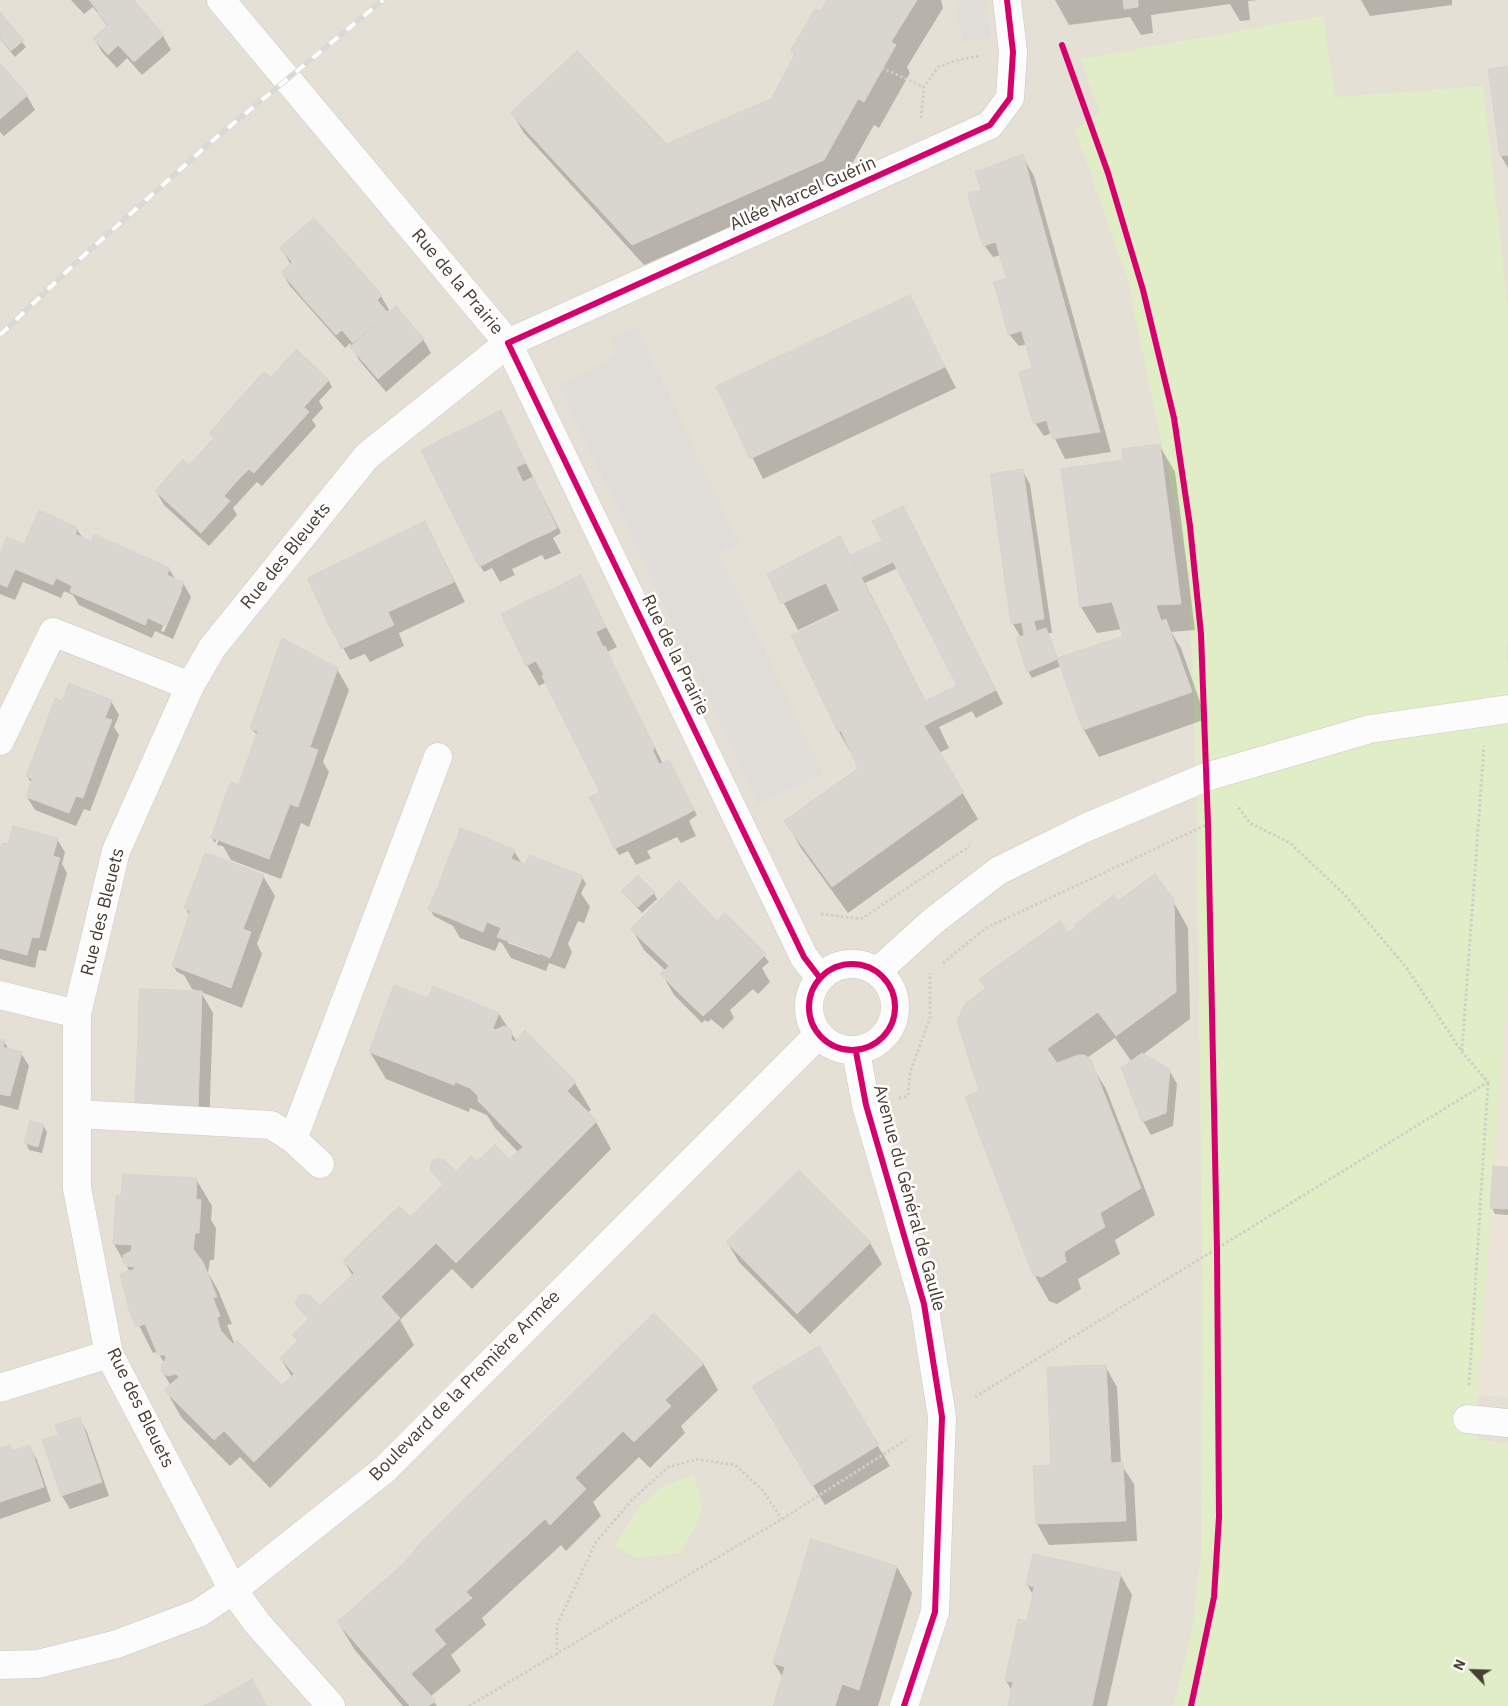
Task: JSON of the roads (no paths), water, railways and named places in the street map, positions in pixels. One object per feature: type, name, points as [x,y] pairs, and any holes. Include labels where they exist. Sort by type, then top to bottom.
[{"type":"street","name":"Rue de la Prairie","points":[[221,0],[508,343],[804,957],[820,978]]},
{"type":"street","name":"Allée Marcel Guérin","points":[[508,343],[990,125],[1010,98],[1013,52],[1007,0]]},
{"type":"street","name":"Rue des Bleuets","points":[[331,1706],[257,1623],[233,1590],[109,1354],[77,1188],[77,1014],[116,851],[190,686],[212,648],[367,456],[508,343]]},
{"type":"street","points":[[0,742],[53,632],[190,686]]},
{"type":"street","points":[[878,971],[932,922],[998,871],[1085,828],[1206,777],[1370,729],[1508,709]]},
{"type":"street","points":[[293,1139],[438,757]]},
{"type":"street","points":[[859,963],[878,971],[895,993],[895,1019],[881,1042],[856,1052],[835,1048],[818,1035],[809,1016],[810,996],[820,978],[837,966],[859,963]]},
{"type":"street","points":[[0,995],[77,1014]]},
{"type":"street","name":"Boulevard de la Première Armée","points":[[0,1665],[38,1664],[116,1644],[198,1613],[233,1590],[384,1470],[818,1035]]},
{"type":"street","name":"Avenue du Général de Gaulle","points":[[856,1052],[866,1105],[924,1304],[942,1417],[935,1612],[904,1706]]},
{"type":"street","points":[[77,1114],[272,1125],[293,1139],[320,1164]]},
{"type":"street","points":[[0,1388],[109,1354]]},
{"type":"street","points":[[1467,1419],[1508,1423]]},
{"type":"railway","points":[[0,335],[81,258],[211,142],[383,0]]}]
